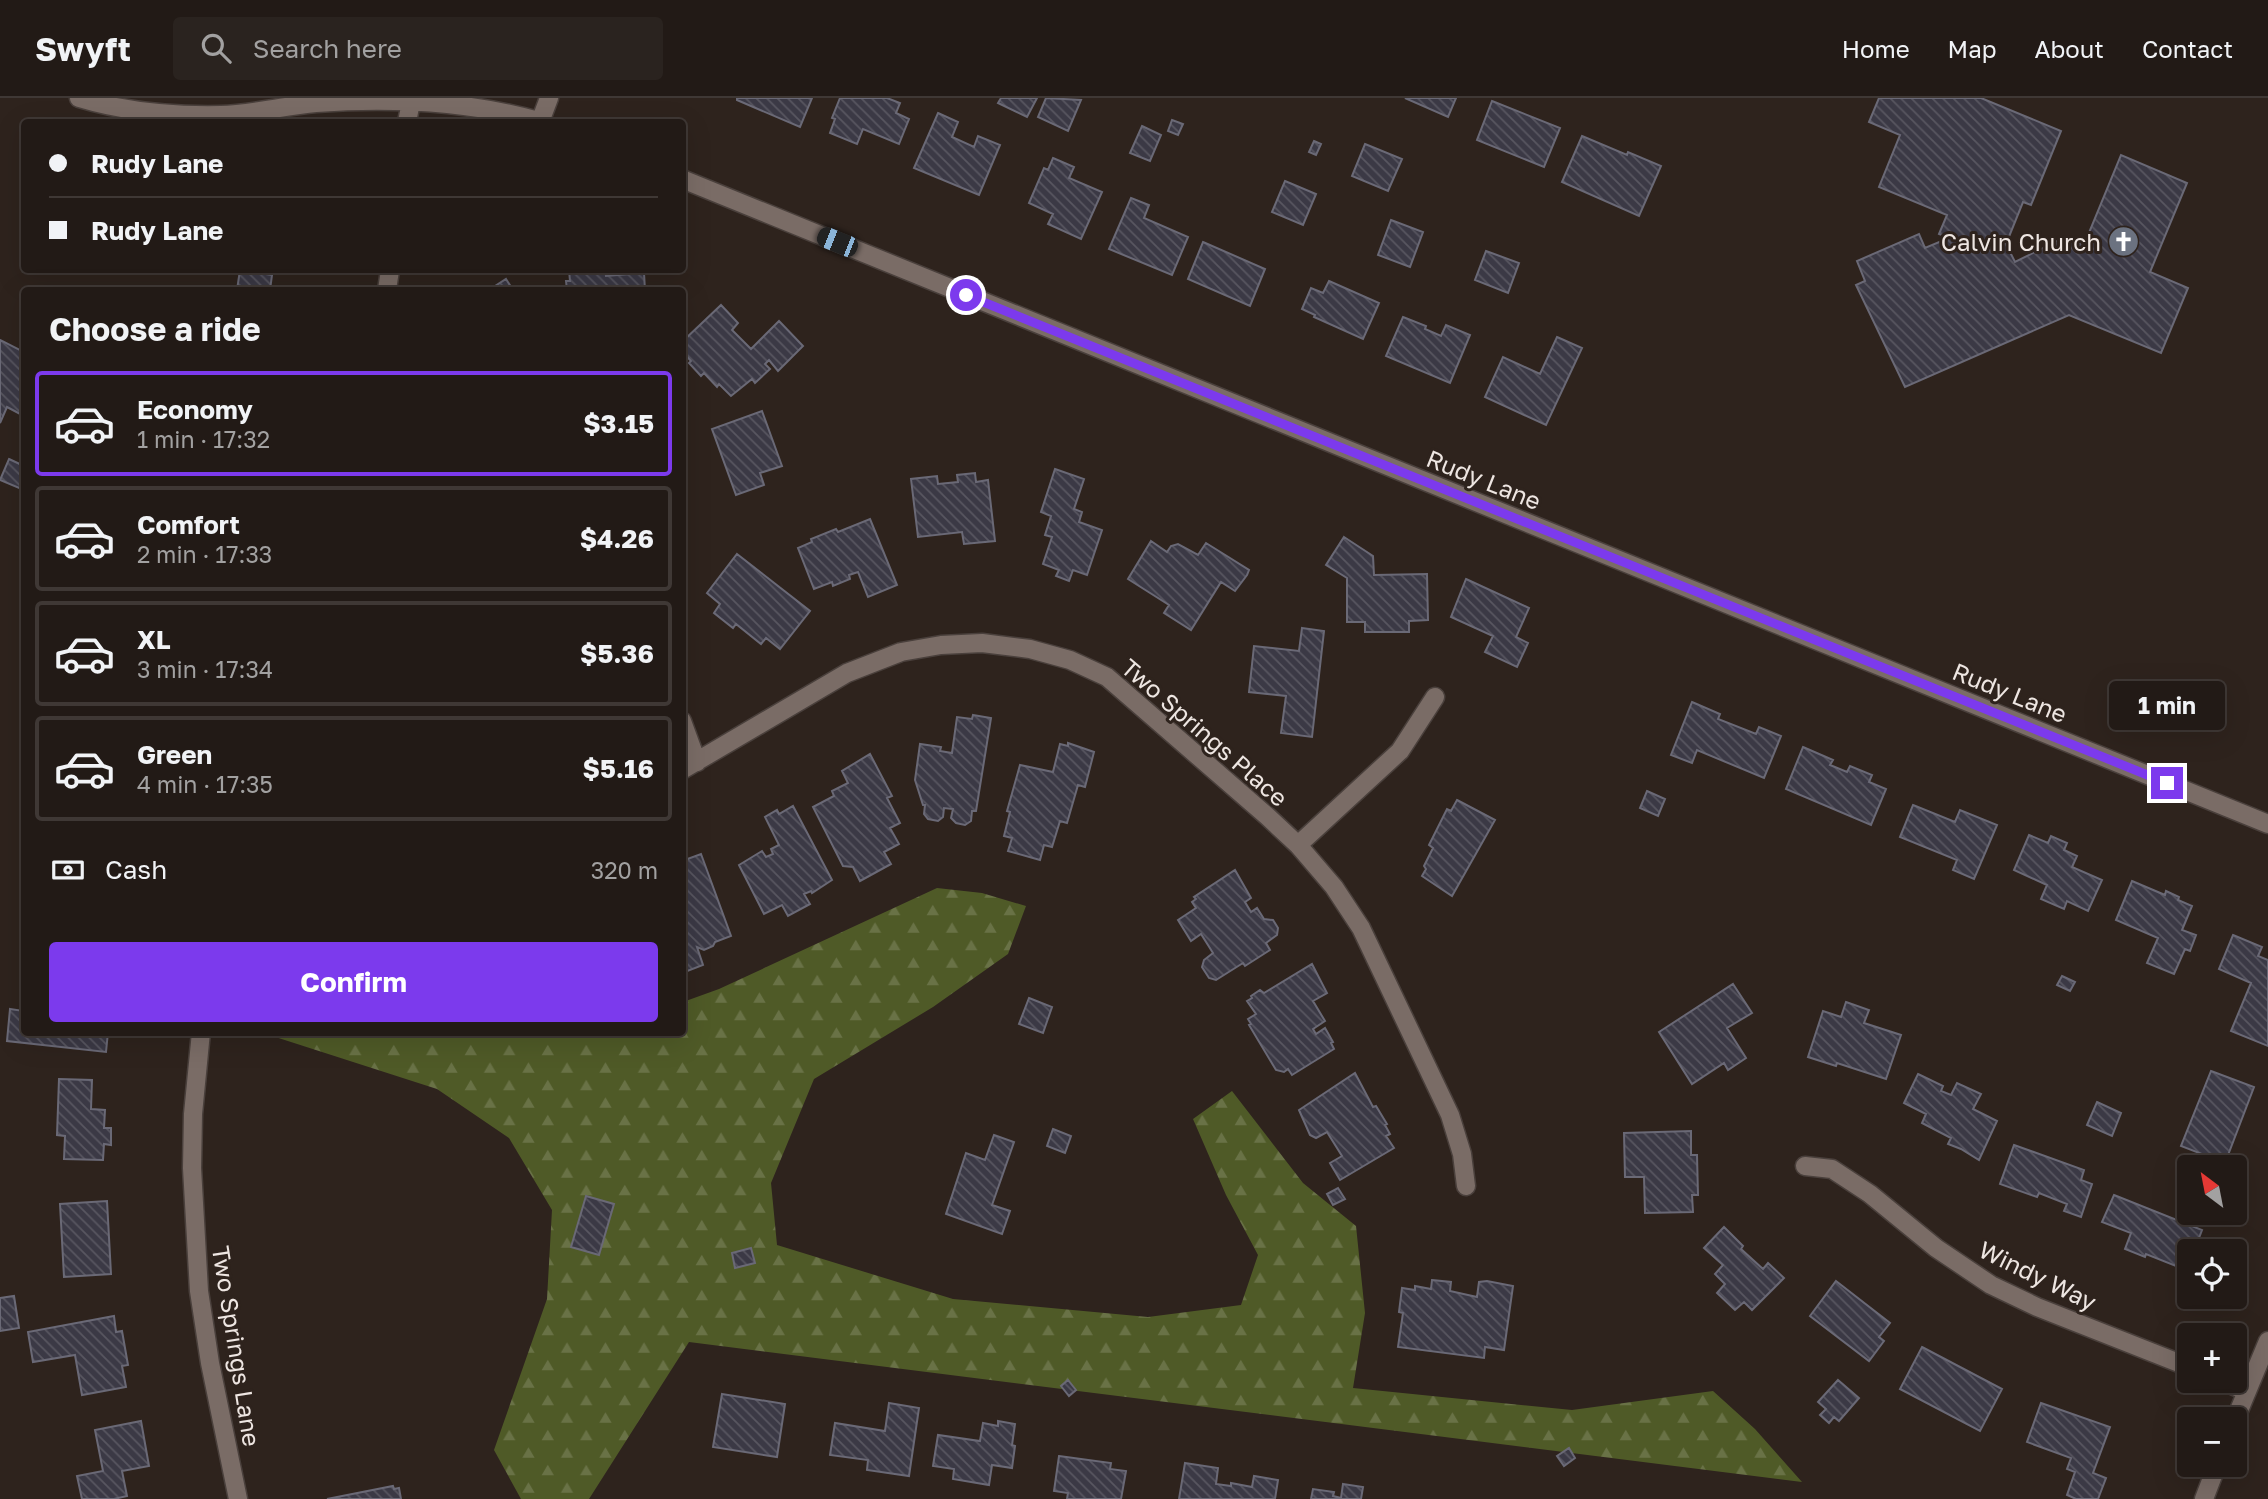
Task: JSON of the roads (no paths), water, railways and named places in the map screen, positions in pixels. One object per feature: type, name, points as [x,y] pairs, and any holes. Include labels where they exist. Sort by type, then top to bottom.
[{"type":"street","points":[[79,98],[103,105],[162,114],[223,115],[316,103],[375,100],[472,107],[527,119]]},
{"type":"street","points":[[542,119],[549,98]]},
{"type":"street","points":[[408,119],[411,102]]},
{"type":"street","name":"Rudy Lane","points":[[686,182],[2268,824]]},
{"type":"street","name":"Two Springs Place","points":[[690,766],[847,673],[888,657],[941,645],[982,643],[1030,649],[1070,660],[1107,677],[1298,845],[1334,887],[1361,928],[1450,1115],[1462,1154],[1466,1186]]},
{"type":"street","points":[[1298,845],[1400,751],[1435,697]]},
{"type":"street","points":[[686,744],[690,766]]},
{"type":"street","name":"Two Springs Lane","points":[[201,1036],[193,1114],[192,1168],[199,1291],[209,1363],[238,1499]]},
{"type":"street","name":"Windy Way","points":[[1805,1166],[1832,1169],[1870,1194],[1936,1248],[1991,1285],[2037,1307],[2177,1362]]},
{"type":"street","points":[[2247,1389],[2268,1341]]},
{"type":"street","points":[[2203,1499],[2212,1477]]},
{"type":"place","name":"Calvin Church","points":[[2124,241]]}]
